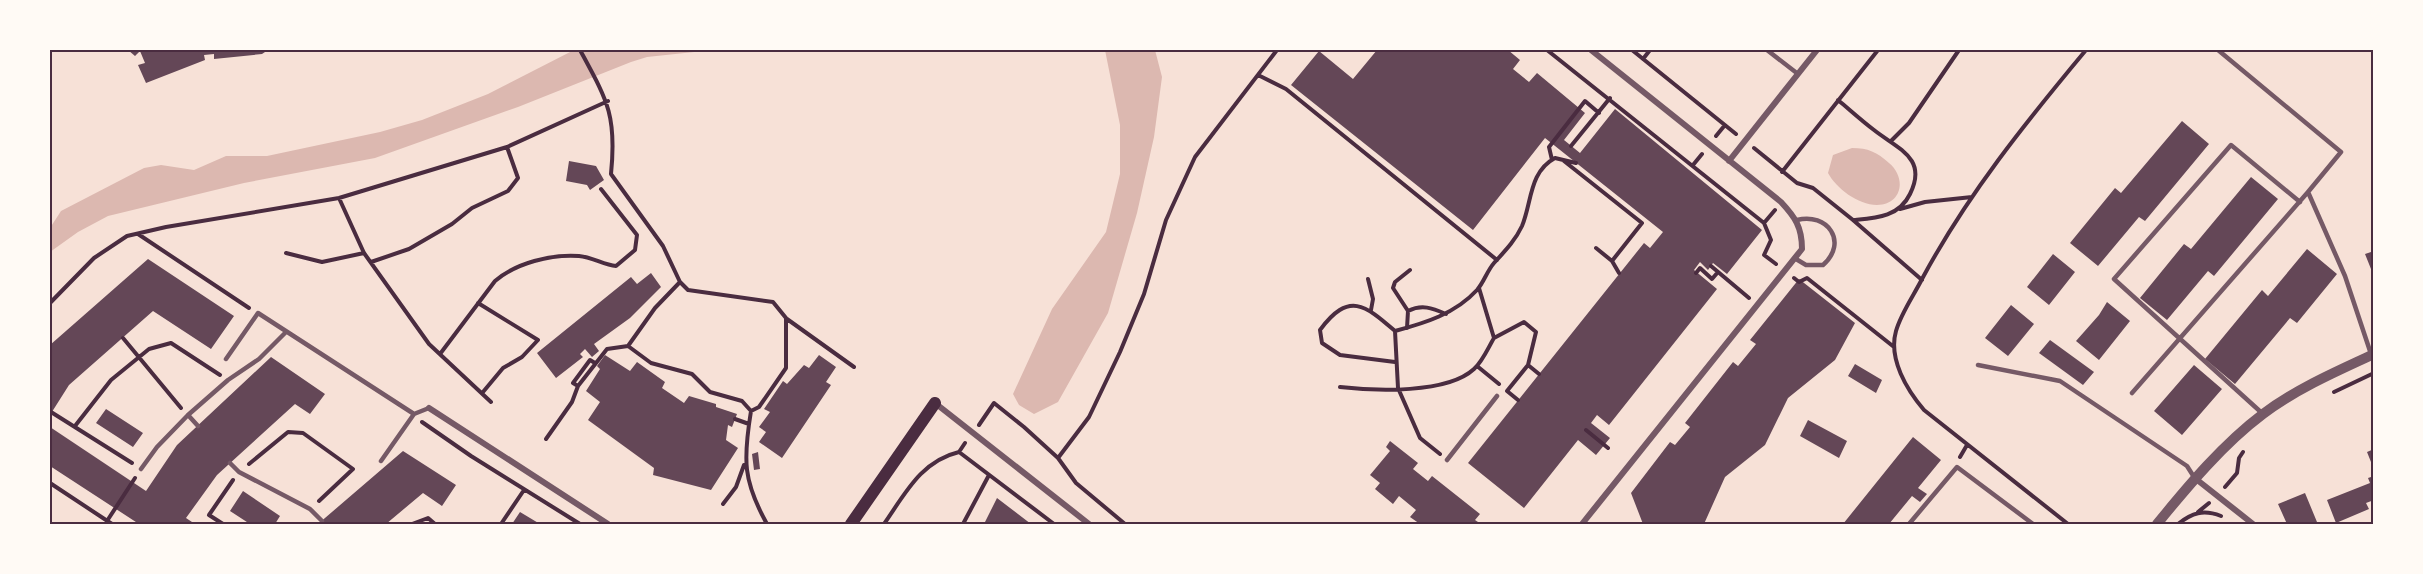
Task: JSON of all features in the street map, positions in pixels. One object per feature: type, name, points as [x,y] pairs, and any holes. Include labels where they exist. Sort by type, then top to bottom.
[{"type":"main road","points":[[852,525],[935,403]]},
{"type":"street","points":[[1582,525],[1759,306],[1802,249],[1802,234],[1797,220],[1781,202],[1591,50]]},
{"type":"street","points":[[1729,161],[1817,50]]},
{"type":"street","points":[[2157,525],[2196,479],[2263,414],[2309,386],[2372,355]]},
{"type":"street","points":[[935,403],[1089,525]]},
{"type":"street","points":[[429,408],[608,525]]},
{"type":"street","points":[[2196,479],[2253,525]]},
{"type":"lane","points":[[1767,50],[1798,74]]},
{"type":"lane","points":[[2132,393],[2300,202],[2340,152],[2218,50]]},
{"type":"lane","points":[[2263,414],[2114,279],[2231,145],[2300,202]]},
{"type":"lane","points":[[2308,192],[2345,276],[2372,355]]},
{"type":"lane","points":[[1796,259],[1806,265],[1824,265],[1834,254],[1836,240],[1831,229],[1818,220],[1806,218],[1797,220]]},
{"type":"lane","points":[[226,359],[258,314],[414,414]]},
{"type":"lane","points":[[141,469],[157,447],[188,415],[228,380],[260,359],[286,332]]},
{"type":"lane","points":[[1978,365],[2060,381],[2187,466],[2196,479]]},
{"type":"lane","points":[[1447,460],[1497,396]]},
{"type":"lane","points":[[381,461],[414,414],[429,408]]},
{"type":"lane","points":[[188,415],[198,426]]},
{"type":"lane","points":[[230,462],[239,472],[310,509],[322,521]]},
{"type":"lane","points":[[1909,525],[1957,467],[2033,525]]},
{"type":"path","points":[[580,50],[608,102],[615,141],[611,174],[663,246],[680,282],[688,290],[773,302],[786,318],[820,339],[854,367]]},
{"type":"path","points":[[1058,458],[1089,417],[1119,352],[1144,294],[1166,220],[1195,158],[1277,50]]},
{"type":"path","points":[[1548,50],[1764,223],[1771,240],[1764,255]]},
{"type":"path","points":[[1632,50],[1782,172],[1804,187],[1813,189],[1853,220],[1922,280]]},
{"type":"path","points":[[1643,59],[1650,50]]},
{"type":"path","points":[[1782,172],[1878,50]]},
{"type":"path","points":[[1891,141],[1909,123],[1959,50]]},
{"type":"path","points":[[2068,525],[1924,410],[1910,393],[1900,371],[1895,347],[1896,332],[1922,280],[1972,197],[2038,108],[2086,50]]},
{"type":"path","points":[[1258,75],[1286,89],[1497,260]]},
{"type":"path","points":[[1571,146],[1610,98]]},
{"type":"path","points":[[1838,100],[1905,150],[1915,167],[1916,182],[1900,209]]},
{"type":"path","points":[[1552,160],[1549,147],[1585,101],[1599,113]]},
{"type":"path","points":[[50,303],[94,258],[127,236],[339,198],[507,147],[608,102]]},
{"type":"path","points":[[371,262],[409,249],[452,224],[472,208],[508,191],[518,178],[507,147]]},
{"type":"path","points":[[1562,159],[1642,223],[1612,261]]},
{"type":"path","points":[[1395,331],[1446,314],[1479,288],[1497,260],[1517,237],[1523,224],[1530,191],[1539,173],[1552,160],[1562,159],[1576,163]]},
{"type":"path","points":[[440,354],[495,281],[505,272],[549,259],[579,256],[616,266],[635,250],[638,235],[602,189]]},
{"type":"path","points":[[1853,220],[1879,218],[1925,202],[1972,197]]},
{"type":"path","points":[[339,198],[364,253],[429,344],[483,392],[491,402]]},
{"type":"path","points":[[137,234],[258,314]]},
{"type":"path","points":[[1596,248],[1612,261],[1619,273]]},
{"type":"path","points":[[286,253],[322,262],[364,253]]},
{"type":"path","points":[[1711,266],[1759,306]]},
{"type":"path","points":[[1696,273],[1700,268],[1712,279],[1718,272]]},
{"type":"path","points":[[1407,328],[1408,311],[1393,288],[1395,282],[1410,270]]},
{"type":"path","points":[[1798,282],[1807,278],[1895,347]]},
{"type":"path","points":[[1368,279],[1373,299],[1371,310]]},
{"type":"path","points":[[628,346],[655,309],[680,282]]},
{"type":"path","points":[[1479,288],[1494,338]]},
{"type":"path","points":[[478,303],[538,340],[522,357],[503,368],[483,392]]},
{"type":"path","points":[[1395,362],[1340,355],[1322,343],[1320,330],[1329,318],[1348,306],[1361,305],[1371,310],[1395,331],[1398,388],[1420,438],[1447,460]]},
{"type":"path","points":[[1408,311],[1417,307],[1430,307],[1446,314]]},
{"type":"path","points":[[751,411],[759,407],[786,368],[786,318]]},
{"type":"path","points":[[1340,387],[1372,391],[1457,380],[1477,366],[1494,338],[1524,322],[1536,332],[1528,365],[1507,391]]},
{"type":"path","points":[[123,338],[188,415]]},
{"type":"path","points":[[75,426],[111,380],[149,349],[171,343],[228,380]]},
{"type":"path","points":[[546,439],[572,402],[578,386],[607,349],[628,346],[651,363],[692,374],[710,393],[742,401],[751,411]]},
{"type":"path","points":[[1528,365],[1539,374]]},
{"type":"path","points":[[2326,395],[2373,373]]},
{"type":"path","points":[[994,403],[1058,458],[1076,483],[1125,525]]},
{"type":"path","points":[[723,504],[736,487],[745,464],[751,411]]},
{"type":"path","points":[[51,412],[141,469],[107,521]]},
{"type":"path","points":[[414,414],[446,439],[580,525]]},
{"type":"path","points":[[735,419],[749,424]]},
{"type":"path","points":[[1586,430],[1608,448]]},
{"type":"path","points":[[223,525],[209,515],[239,472],[288,432],[303,433],[353,468],[310,509]]},
{"type":"path","points":[[2178,525],[2218,496],[2237,473],[2239,458],[2249,444]]},
{"type":"path","points":[[884,525],[926,468],[940,456],[958,452],[1054,525]]},
{"type":"path","points":[[745,464],[753,499],[767,525]]},
{"type":"path","points":[[963,525],[989,475]]},
{"type":"path","points":[[50,483],[112,525]]},
{"type":"path","points":[[501,525],[524,490]]},
{"type":"path","points":[[2198,512],[2210,512],[2229,521]]},
{"type":"path","points":[[412,525],[429,518],[435,525]]},
{"type":"shaded area","points":[[574,50],[713,50],[647,57],[631,62],[518,107],[375,158],[244,183],[108,216],[78,232],[50,252],[50,228],[61,211],[144,168],[161,165],[194,170],[226,156],[267,156],[380,132],[422,120],[488,94]]},
{"type":"shaded area","points":[[1105,50],[1155,50],[1162,77],[1154,137],[1137,213],[1108,313],[1058,402],[1034,414],[1019,405],[1013,394],[1052,309],[1106,232],[1120,174],[1120,125]]},
{"type":"shaded area","points":[[1852,148],[1876,153],[1895,169],[1900,183],[1897,196],[1892,201],[1877,205],[1862,202],[1848,195],[1832,179],[1828,173],[1833,155]]},
{"type":"building","points":[[128,50],[268,50],[262,54],[214,59],[214,54],[204,55],[205,60],[146,83],[138,65],[145,63],[140,51],[135,56]]},
{"type":"building","points":[[1377,50],[1508,50],[1520,60],[1513,69],[1529,82],[1537,73],[1585,113],[1564,140],[1580,153],[1615,109],[1762,230],[1727,274],[1713,263],[1708,270],[1700,262],[1694,270],[1717,289],[1609,425],[1597,415],[1591,423],[1610,438],[1596,455],[1578,440],[1524,508],[1468,463],[1644,243],[1650,248],[1663,232],[1545,138],[1473,230],[1291,85],[1319,51],[1353,79]]},
{"type":"building","points":[[2182,121],[2209,144],[2145,221],[2139,217],[2098,266],[2070,243],[2115,188],[2121,193]]},
{"type":"building","points":[[569,161],[596,166],[604,180],[590,190],[587,185],[566,181]]},
{"type":"building","points":[[2251,177],[2278,199],[2214,276],[2208,271],[2167,320],[2140,298],[2184,244],[2191,249]]},
{"type":"building","points":[[2307,249],[2337,274],[2297,323],[2290,318],[2235,384],[2205,359],[2262,290],[2268,296]]},
{"type":"building","points":[[2374,251],[2374,274],[2373,274],[2365,254]]},
{"type":"building","points":[[2053,254],[2075,272],[2049,305],[2027,287]]},
{"type":"building","points":[[148,259],[234,316],[211,349],[153,311],[69,385],[50,415],[50,345]]},
{"type":"building","points":[[651,273],[661,287],[630,318],[594,344],[599,351],[592,357],[585,349],[580,354],[583,357],[556,378],[537,353],[631,277],[637,284]]},
{"type":"building","points":[[1799,279],[1855,323],[1835,360],[1788,398],[1765,445],[1725,477],[1704,524],[1643,524],[1631,493],[1670,442],[1675,445],[1690,427],[1685,423],[1733,362],[1738,366],[1756,344],[1750,340]]},
{"type":"building","points":[[2107,302],[2130,321],[2099,360],[2076,341],[2099,315]]},
{"type":"building","points":[[2011,305],[2034,324],[2008,356],[1985,338]]},
{"type":"building","points":[[2050,340],[2094,372],[2083,385],[2039,353]]},
{"type":"building","points":[[605,355],[630,371],[637,362],[665,382],[662,388],[684,403],[689,396],[716,404],[716,407],[737,414],[732,427],[728,425],[726,440],[738,448],[711,490],[653,475],[654,468],[588,420],[600,402],[586,391],[600,369],[597,366]]},
{"type":"building","points":[[819,355],[836,367],[826,382],[831,385],[782,458],[759,442],[766,432],[759,427],[770,412],[764,409],[783,381],[787,384],[804,365],[809,368]]},
{"type":"building","points":[[271,357],[325,394],[310,414],[295,404],[217,475],[186,518],[195,524],[139,524],[50,466],[50,427],[146,491],[177,445]]},
{"type":"building","points":[[1855,364],[1882,380],[1876,393],[1848,376]]},
{"type":"building","points":[[2194,365],[2222,389],[2182,435],[2154,411]]},
{"type":"building","points":[[106,409],[143,433],[133,447],[96,423]]},
{"type":"building","points":[[1808,420],[1847,441],[1839,458],[1800,436]]},
{"type":"building","points":[[1913,437],[1941,460],[1918,488],[1927,494],[1920,502],[1912,496],[1889,524],[1843,524]]},
{"type":"building","points":[[1390,441],[1418,463],[1413,469],[1428,481],[1432,476],[1480,514],[1475,520],[1481,524],[1420,524],[1410,517],[1416,510],[1399,496],[1393,504],[1375,489],[1380,483],[1370,475],[1390,451],[1386,447]]},
{"type":"building","points":[[2374,449],[2374,467],[2373,467],[2367,452]]},
{"type":"building","points":[[403,451],[456,485],[442,506],[423,493],[386,524],[318,524]]},
{"type":"building","points":[[758,452],[760,469],[754,470],[752,454]]},
{"type":"building","points":[[2374,476],[2374,500],[2366,503],[2369,509],[2336,523],[2327,500],[2370,483],[2368,478]]},
{"type":"building","points":[[243,491],[280,516],[275,524],[250,524],[230,511]]},
{"type":"building","points":[[2305,493],[2317,522],[2287,524],[2278,504]]},
{"type":"building","points":[[997,498],[1031,524],[984,524]]},
{"type":"building","points":[[520,512],[540,524],[512,524]]}]
